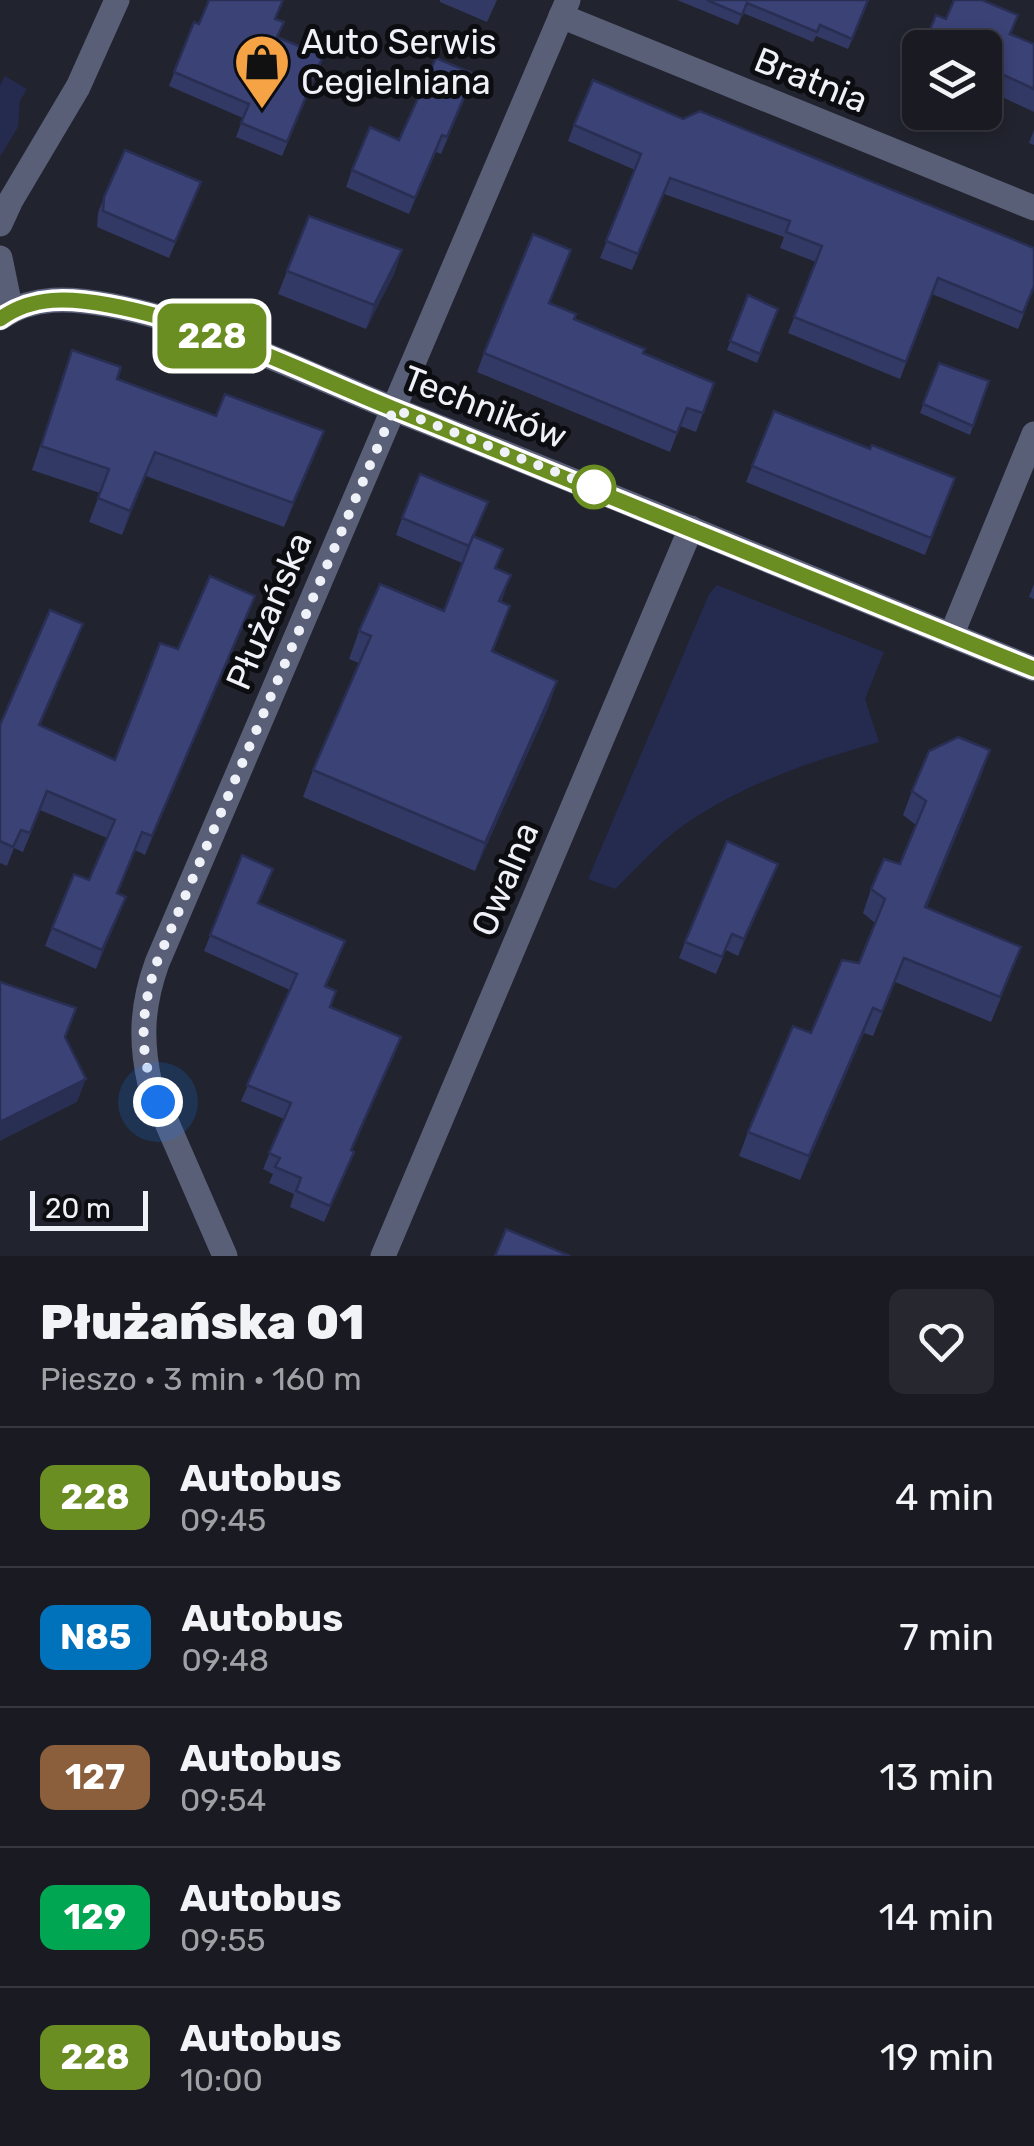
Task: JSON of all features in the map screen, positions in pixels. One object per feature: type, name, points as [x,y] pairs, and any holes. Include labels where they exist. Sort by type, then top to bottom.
[{"type":"street","points":[[0,224],[78,87],[117,0]]},
{"type":"street","name":"Bratnia","points":[[564,8],[1034,208]]},
{"type":"street","name":"Płużańska","points":[[225,1256],[150,1084],[143,1055],[146,993],[564,8]]},
{"type":"street","points":[[0,258],[6,315]]},
{"type":"street","name":"Techników","points":[[6,315],[42,300],[74,300],[148,314],[222,340],[1034,669]]},
{"type":"street","points":[[951,636],[1034,434]]},
{"type":"street","name":"Owalna","points":[[383,1256],[691,528]]},
{"type":"shaded area","points":[[5,76],[27,89],[20,101],[18,127],[0,157],[0,85]]},
{"type":"shaded area","points":[[717,585],[884,652],[865,699],[879,742],[798,768],[718,803],[672,834],[615,889],[588,879],[709,594]]},
{"type":"building","points":[[209,0],[283,0],[275,19],[284,22],[277,37],[323,56],[287,142],[241,123],[249,104],[174,72],[194,22],[199,24]]},
{"type":"building","points":[[707,0],[868,0],[852,39],[820,25],[817,32],[747,3],[742,15]]},
{"type":"building","points":[[954,0],[982,0],[1018,15],[1010,34],[1034,44],[1034,89],[1002,74],[1002,30],[930,30],[936,15],[946,19]]},
{"type":"building","points":[[436,58],[474,74],[415,198],[352,170],[370,127],[399,140]]},
{"type":"building","points":[[593,80],[683,119],[700,111],[1034,248],[1034,286],[1023,313],[938,278],[906,362],[794,317],[822,246],[786,232],[790,221],[670,178],[638,254],[606,241],[641,154],[574,125]]},
{"type":"building","points":[[125,150],[201,182],[175,242],[103,211],[104,197]]},
{"type":"building","points":[[309,216],[402,250],[374,305],[287,271]]},
{"type":"building","points":[[533,234],[571,250],[549,303],[576,314],[574,319],[645,349],[643,353],[714,383],[703,413],[687,408],[677,433],[484,353]]},
{"type":"building","points":[[748,295],[778,309],[760,354],[730,341]]},
{"type":"building","points":[[72,350],[121,367],[117,379],[216,416],[225,394],[324,431],[293,503],[155,452],[130,511],[98,498],[109,469],[41,446]]},
{"type":"building","points":[[939,363],[989,381],[973,426],[923,404]]},
{"type":"building","points":[[774,411],[955,478],[931,538],[752,466]]},
{"type":"building","points":[[420,474],[488,502],[469,546],[402,518]]},
{"type":"building","points":[[473,536],[503,549],[495,568],[511,575],[499,601],[510,606],[492,651],[557,681],[485,843],[313,770],[371,636],[359,631],[380,584],[444,611]]},
{"type":"building","points":[[210,576],[255,596],[152,836],[142,832],[117,893],[126,897],[102,950],[52,928],[74,874],[89,880],[115,820],[47,791],[30,833],[21,830],[13,847],[0,841],[0,725],[50,610],[83,624],[39,725],[115,760],[160,643],[178,649]]},
{"type":"building","points":[[958,737],[990,750],[925,907],[1021,947],[1000,997],[904,958],[882,1012],[873,1008],[809,1156],[748,1132],[793,1026],[811,1033],[842,960],[859,963],[885,899],[871,889],[884,859],[900,864],[926,801],[912,791],[929,751]]},
{"type":"building","points":[[727,841],[778,864],[744,939],[732,934],[722,957],[685,942]]},
{"type":"building","points":[[242,855],[273,869],[258,903],[345,941],[325,986],[336,991],[330,1007],[401,1037],[330,1206],[296,1191],[301,1178],[275,1167],[280,1158],[269,1153],[291,1103],[247,1085],[297,974],[210,935]]},
{"type":"building","points":[[0,982],[76,1008],[65,1037],[86,1079],[0,1122]]},
{"type":"building","points":[[506,1229],[570,1256],[495,1256]]},
{"type":"bus line","name":"228","points":[[0,319],[23,305],[42,300],[74,300],[148,314],[580,482],[1034,669]]},
{"type":"place","name":"Auto Serwis Cegielniana","points":[[262,111]]},
{"type":"route","points":[[158,1102],[143,1055],[146,993],[394,409],[594,487]]}]
